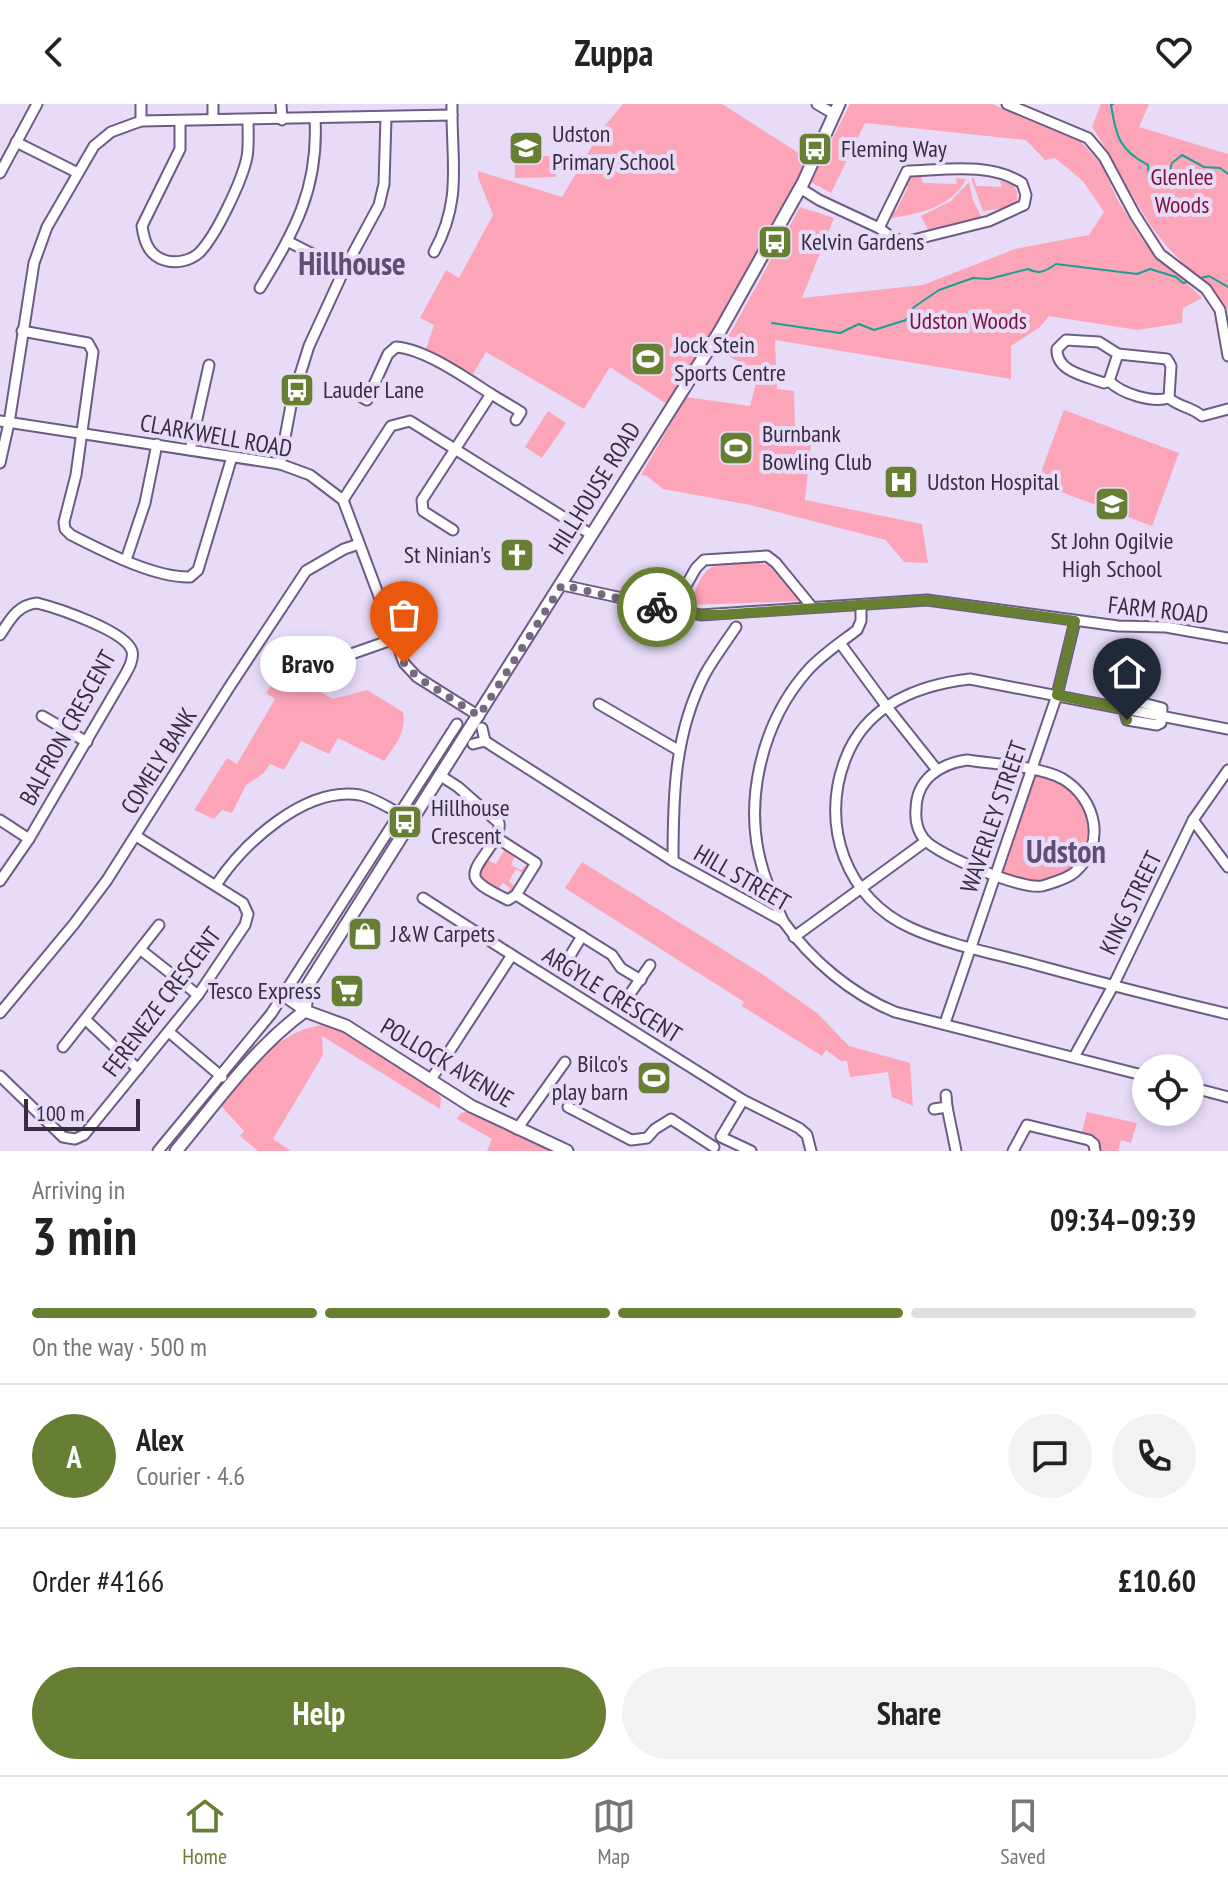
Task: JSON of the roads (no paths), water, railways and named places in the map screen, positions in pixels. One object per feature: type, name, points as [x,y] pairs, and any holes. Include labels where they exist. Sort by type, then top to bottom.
[{"type":"street","points":[[0,173],[37,104]]},
{"type":"street","points":[[141,104],[141,121]]},
{"type":"street","points":[[213,104],[213,119]]},
{"type":"street","points":[[281,104],[282,120]]},
{"type":"street","points":[[434,252],[453,207],[452,104]]},
{"type":"street","points":[[817,104],[837,109]]},
{"type":"street","points":[[1010,105],[1088,138],[1104,157],[1160,254],[1206,289],[1220,310],[1228,356]]},
{"type":"street","name":"HILLHOUSE ROAD","points":[[305,1011],[308,985],[441,776],[480,722],[592,535],[710,348],[800,188],[837,109]]},
{"type":"street","points":[[0,463],[34,263],[47,227],[78,173],[94,146],[111,132],[141,121],[452,115]]},
{"type":"street","points":[[260,288],[310,192],[317,146],[315,118]]},
{"type":"street","points":[[280,464],[292,400],[309,346],[344,270],[379,205],[384,184],[386,118]]},
{"type":"street","points":[[180,121],[180,149],[142,226],[143,239],[149,251],[160,260],[172,262],[186,260],[199,253],[234,193],[246,160],[248,120]]},
{"type":"street","points":[[16,142],[78,173]]},
{"type":"street","points":[[800,188],[905,242],[989,221],[1024,205],[1026,195],[1022,183],[1008,173],[986,170],[907,171],[879,228]]},
{"type":"street","points":[[287,241],[344,270]]},
{"type":"street","points":[[22,331],[88,343],[93,352],[82,434],[64,522],[65,529],[71,535],[126,560],[180,578],[190,577],[198,570],[232,457]]},
{"type":"street","points":[[1109,381],[1104,383],[1063,367],[1057,357],[1057,349],[1066,340],[1099,342],[1118,354],[1167,359],[1171,366],[1169,398],[1175,404],[1193,407],[1202,416],[1228,409]]},
{"type":"street","points":[[360,396],[367,400],[388,354],[396,347],[406,348],[521,412],[516,420]]},
{"type":"street","points":[[1109,381],[1118,354]]},
{"type":"street","points":[[190,450],[209,365]]},
{"type":"street","points":[[1109,381],[1129,394],[1162,400],[1169,398]]},
{"type":"street","points":[[453,530],[423,511],[422,500],[491,394]]},
{"type":"street","points":[[473,744],[485,741],[480,722],[409,670],[394,639],[343,500],[391,426],[410,421],[592,535]]},
{"type":"street","name":"CLARKWELL ROAD","points":[[5,422],[280,464],[310,475],[343,500]]},
{"type":"street","points":[[126,560],[145,503],[157,444]]},
{"type":"street","name":"COMELY BANK","points":[[0,1013],[74,924],[136,836],[306,571],[359,544]]},
{"type":"street","points":[[672,610],[696,568],[704,560],[767,556],[812,607]]},
{"type":"street","name":"FARM ROAD","points":[[562,585],[672,610],[719,615],[927,600],[1118,626],[1166,627],[1228,638]]},
{"type":"street","name":"BALFRON CRESCENT","points":[[0,635],[25,604],[37,603],[86,620],[126,641],[133,652],[132,661],[87,742],[0,881]]},
{"type":"street","points":[[783,921],[762,869],[757,841],[755,804],[761,759],[786,699],[809,668],[857,630],[861,621],[861,605]]},
{"type":"street","name":"WAVERLEY STREET","points":[[945,1023],[1057,695],[1075,621]]},
{"type":"street","points":[[673,861],[673,793],[678,750],[691,707],[706,673],[736,627]]},
{"type":"street","points":[[340,658],[394,639]]},
{"type":"street","points":[[840,643],[937,770]]},
{"type":"street","points":[[1228,729],[970,679],[922,687],[887,707],[872,719],[850,747],[837,783],[837,832],[842,855],[873,902],[910,928],[1113,986],[1228,1014]]},
{"type":"street","points":[[599,704],[678,750]]},
{"type":"street","points":[[42,716],[87,742]]},
{"type":"street","points":[[158,1151],[271,1014],[457,724]]},
{"type":"street","name":"HILL STREET","points":[[485,741],[673,861],[783,921],[794,937],[835,975],[879,1005],[895,1012],[1132,1072]]},
{"type":"street","points":[[967,760],[1060,777],[1080,792],[1092,810],[1095,828],[1089,854],[1075,872],[1037,887],[940,853],[926,841],[916,826],[918,791],[937,770],[950,763],[967,760]]},
{"type":"street","name":"KING STREET","points":[[1074,1057],[1113,986],[1193,820],[1228,770]]},
{"type":"street","points":[[441,776],[495,818],[500,829],[476,868],[476,879],[508,900],[516,895],[536,863],[497,838]]},
{"type":"street","points":[[216,885],[231,862],[259,835],[315,800],[342,794],[358,795],[399,813]]},
{"type":"street","points":[[0,820],[29,839]]},
{"type":"street","points":[[1193,820],[1228,867]]},
{"type":"street","name":"FERENEZE CRESCENT","points":[[0,1076],[60,1135],[75,1139],[84,1135],[198,995],[245,925],[248,914],[243,903],[136,836]]},
{"type":"street","points":[[794,937],[926,841]]},
{"type":"street","points":[[516,895],[612,955],[621,968],[641,980]]},
{"type":"street","points":[[423,898],[512,955]]},
{"type":"street","points":[[63,1047],[159,925]]},
{"type":"street","points":[[565,964],[582,936]]},
{"type":"street","points":[[141,950],[198,995]]},
{"type":"street","name":"ARGYLE CRESCENT","points":[[430,1081],[512,955],[743,1100],[799,1128],[807,1135],[811,1151]]},
{"type":"street","points":[[623,1004],[650,965]]},
{"type":"street","points":[[176,1151],[256,1053],[274,1034],[305,1011],[282,995]]},
{"type":"street","name":"POLLOCK AVENUE","points":[[305,1011],[346,1026],[430,1081],[517,1129],[567,1151]]},
{"type":"street","points":[[86,1020],[138,1069]]},
{"type":"street","points":[[169,1032],[222,1077]]},
{"type":"street","points":[[517,1129],[565,1062]]},
{"type":"street","points":[[1204,1091],[1228,1097]]},
{"type":"street","points":[[946,1095],[956,1151]]},
{"type":"street","points":[[568,1107],[631,1140],[647,1138],[671,1119],[713,1149],[743,1100]]},
{"type":"street","points":[[934,1109],[947,1107]]},
{"type":"street","points":[[1013,1151],[1027,1125],[1089,1140],[1094,1144],[1095,1151]]},
{"type":"street","points":[[721,1137],[751,1151]]},
{"type":"waterway","points":[[1113,104],[1120,141],[1131,154],[1148,165],[1149,180],[1167,180],[1172,163],[1182,155],[1204,167],[1220,168],[1228,174]]},
{"type":"waterway","points":[[772,323],[840,333],[859,324],[874,330],[906,320],[914,307],[939,290],[973,278],[989,279],[1028,269],[1042,271],[1056,264],[1137,274],[1150,269],[1176,277],[1183,283],[1191,281]]},
{"type":"waterway","points":[[1201,278],[1209,276],[1228,287]]},
{"type":"place","name":"Udston Primary School","points":[[526,148]]},
{"type":"place","name":"Fleming Way","points":[[815,149]]},
{"type":"place","name":"Kelvin Gardens","points":[[775,242]]},
{"type":"place","name":"Jock Stein Sports Centre","points":[[648,359]]},
{"type":"place","name":"Lauder Lane","points":[[297,390]]},
{"type":"place","name":"Burnbank Bowling Club","points":[[736,448]]},
{"type":"place","name":"Udston Hospital","points":[[901,482]]},
{"type":"place","name":"St John Ogilvie High School","points":[[1112,504]]},
{"type":"place","name":"St Ninian's","points":[[517,555]]},
{"type":"place","name":"Bravo","points":[[404,663]]},
{"type":"place","name":"Hillhouse Crescent","points":[[405,822]]},
{"type":"place","name":"J&W Carpets","points":[[365,934]]},
{"type":"place","name":"Tesco Express","points":[[347,991]]},
{"type":"place","name":"Bilco's play barn","points":[[654,1078]]},
{"type":"district","name":"Hillhouse","points":[[352,264]]},
{"type":"district","name":"Udston","points":[[1066,852]]},
{"type":"park label","name":"Glenlee Woods","points":[[1182,191]]},
{"type":"park label","name":"Udston Woods","points":[[968,321]]}]
